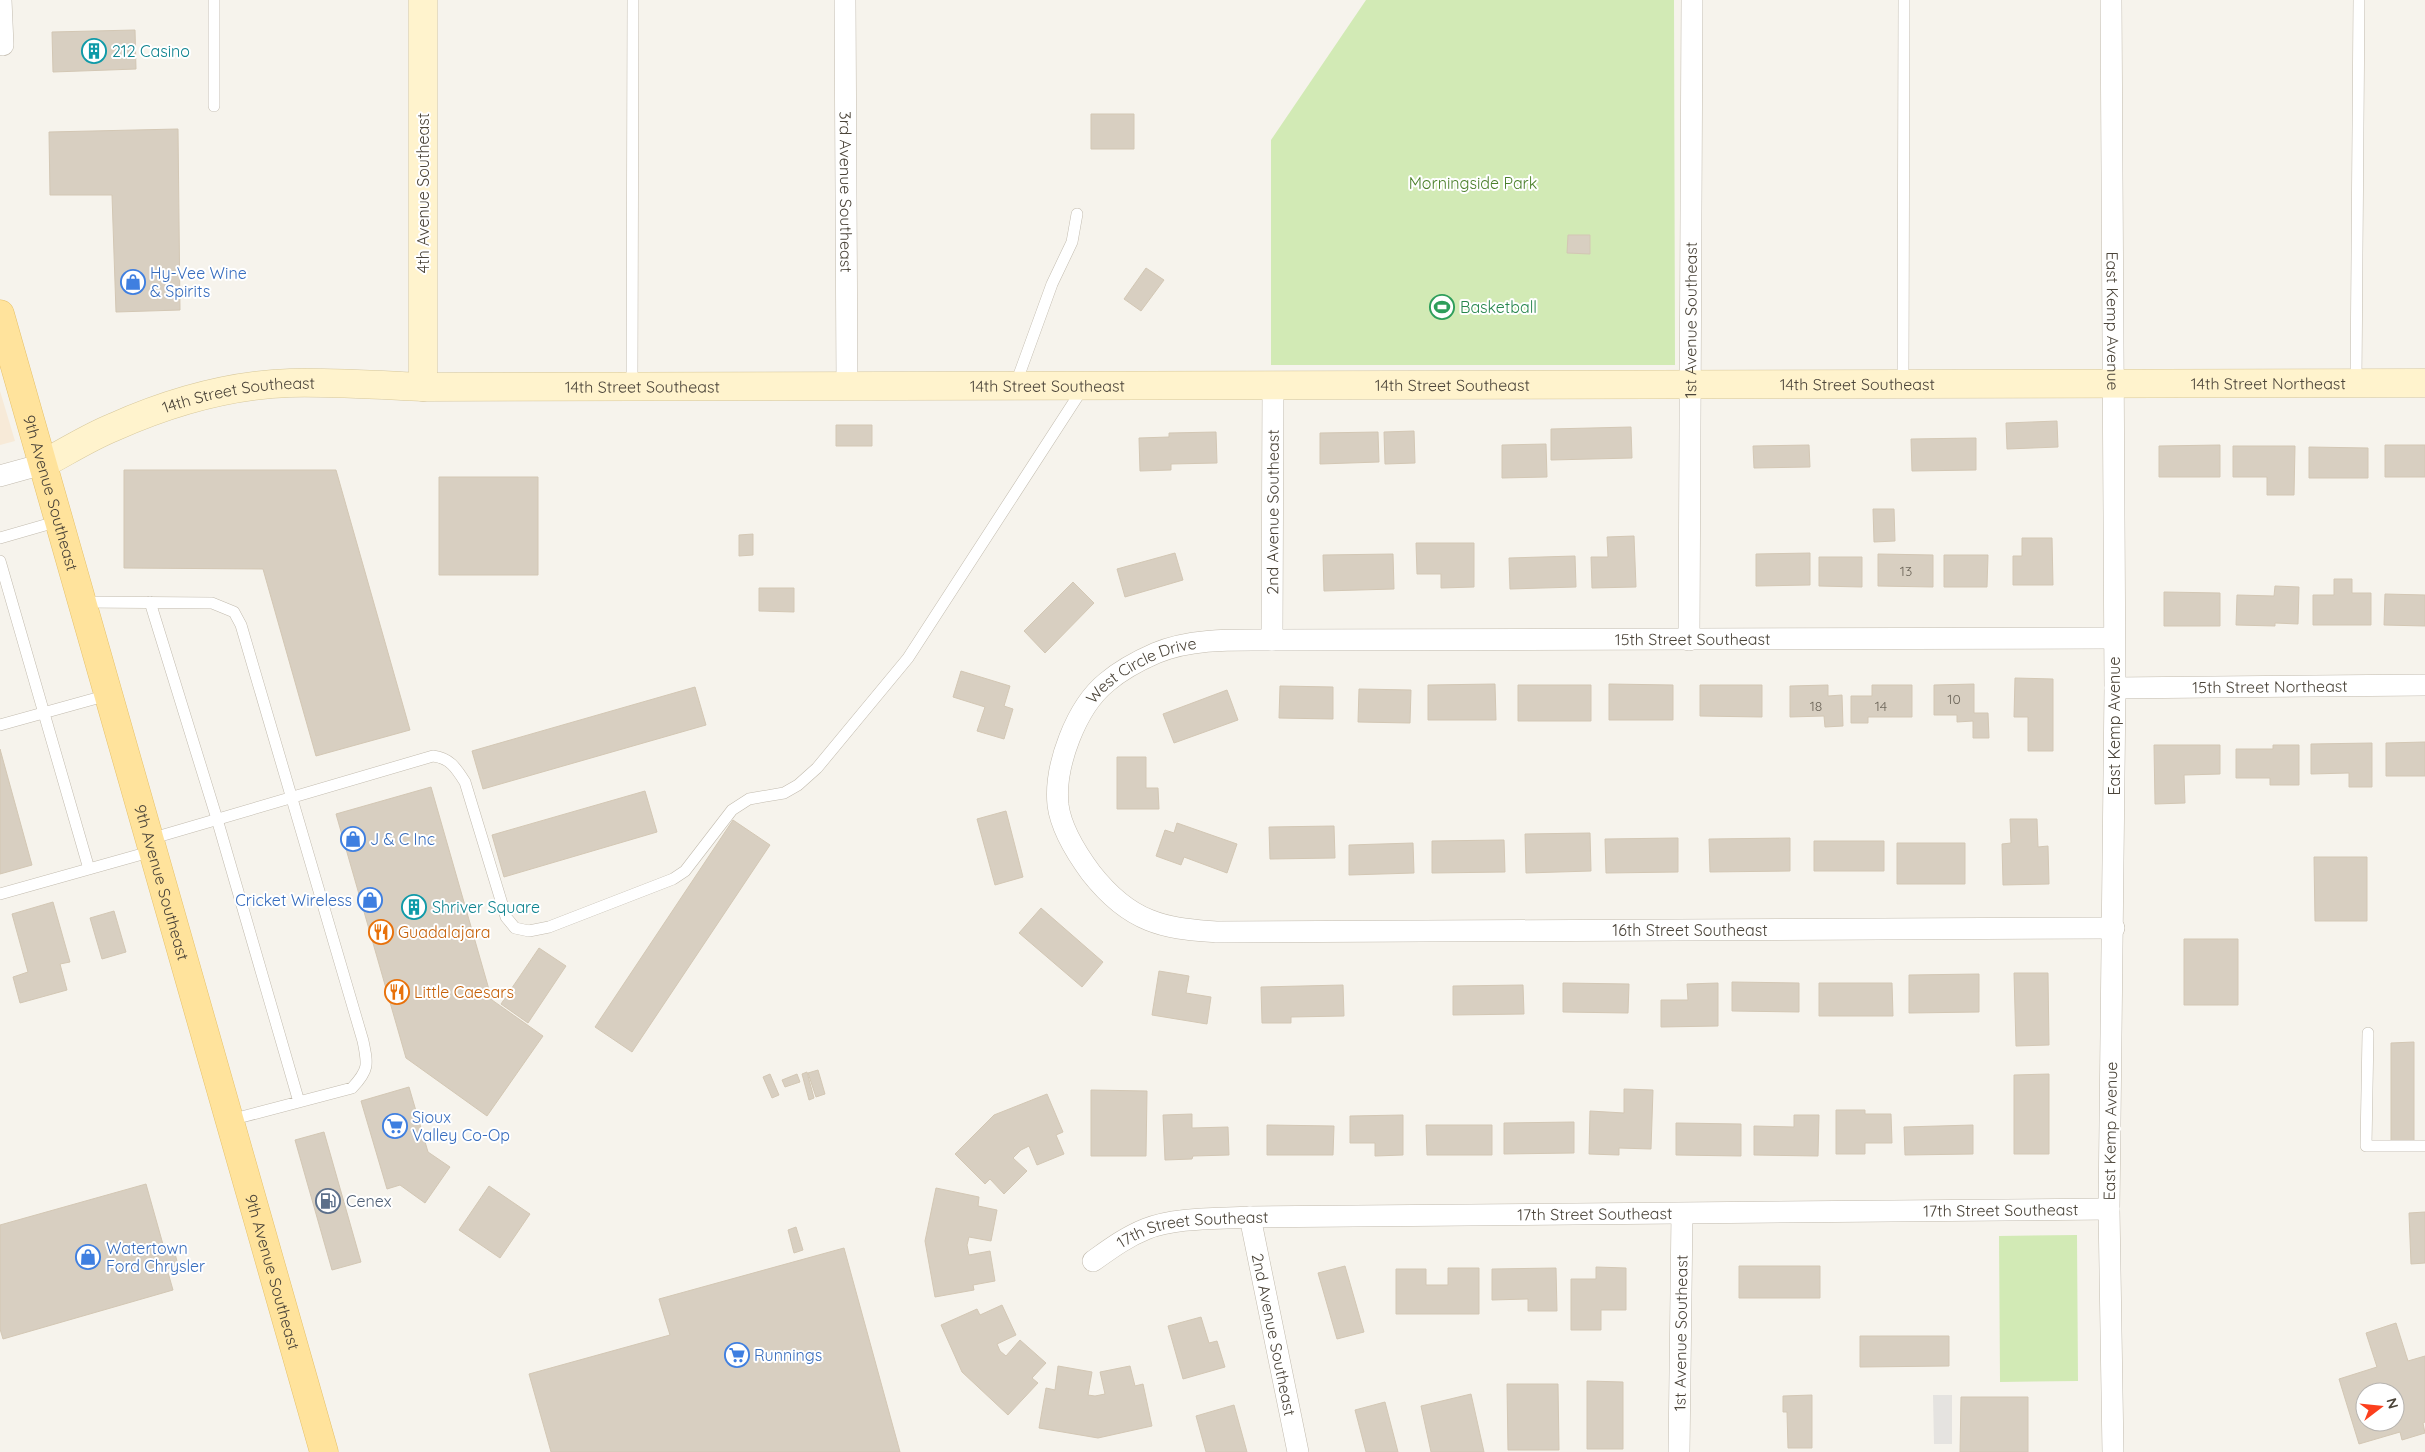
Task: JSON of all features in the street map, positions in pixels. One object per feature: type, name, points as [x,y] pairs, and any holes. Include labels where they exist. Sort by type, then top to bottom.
[{"type":"main road","name":"9th Avenue Southeast","points":[[0,314],[324,1452]]},
{"type":"street","points":[[1,0],[3,45]]},
{"type":"street","name":"4th Avenue Southeast","points":[[423,0],[423,387]]},
{"type":"street","name":"3rd Avenue Southeast","points":[[845,0],[847,386]]},
{"type":"street","name":"1st Avenue Southeast","points":[[1689,640],[1692,383],[1692,0]]},
{"type":"street","name":"East Kemp Avenue","points":[[2110,0],[2111,382],[2115,688],[2114,928],[2109,1209],[2113,1452]]},
{"type":"street","name":"14th Street Southeast","points":[[0,476],[43,464],[112,427],[156,410],[207,395],[289,383],[423,387],[1273,386],[2111,382]]},
{"type":"street","name":"14th Street Northeast","points":[[2111,382],[2425,383]]},
{"type":"street","name":"2nd Avenue Southeast","points":[[1272,640],[1273,386]]},
{"type":"street","name":"15th Street Southeast","points":[[1272,640],[2114,638]]},
{"type":"street","name":"West Circle Drive","points":[[1266,932],[1216,932],[1179,929],[1148,920],[1123,905],[1101,886],[1068,837],[1058,805],[1061,770],[1070,734],[1086,706],[1106,682],[1157,653],[1222,640],[1272,640]]},
{"type":"street","name":"15th Street Northeast","points":[[2115,688],[2425,684]]},
{"type":"street","name":"16th Street Southeast","points":[[1266,932],[2114,928]]},
{"type":"street","name":"17th Street Southeast","points":[[1093,1261],[1117,1243],[1147,1228],[1169,1223],[1250,1217],[2109,1209]]},
{"type":"street","name":"1st Avenue Southeast","points":[[1679,1452],[1682,1214]]},
{"type":"street","name":"2nd Avenue Southeast","points":[[1250,1217],[1298,1452]]},
{"type":"lane","points":[[214,0],[214,106]]},
{"type":"lane","points":[[632,386],[633,0]]},
{"type":"lane","points":[[1903,384],[1904,0]]},
{"type":"lane","points":[[2356,383],[2359,0]]},
{"type":"lane","points":[[1015,386],[1052,284],[1072,242],[1077,214]]},
{"type":"lane","points":[[0,894],[88,869],[217,819],[433,756],[444,757],[456,767],[465,782],[506,917],[515,928],[529,931],[549,927],[673,879],[684,871],[732,810],[749,799],[784,793],[798,785],[817,768],[908,658],[1084,386]]},
{"type":"lane","points":[[0,538],[59,521]]},
{"type":"lane","points":[[0,561],[88,869]]},
{"type":"lane","points":[[82,602],[212,602],[234,612],[241,625],[363,1041],[367,1060],[364,1075],[352,1088],[230,1120]]},
{"type":"lane","points":[[150,602],[217,819],[299,1102]]},
{"type":"lane","points":[[0,725],[108,694]]},
{"type":"lane","points":[[2368,1033],[2366,1146],[2425,1146]]},
{"type":"shaded area","points":[[0,391],[15,441],[0,445]]},
{"type":"shaded area","points":[[1933,1395],[1952,1395],[1952,1444],[1934,1444]]},
{"type":"green space","name":"Morningside Park","points":[[1366,0],[1674,0],[1675,365],[1271,365],[1271,140]]},
{"type":"green space","points":[[2077,1235],[2078,1381],[2000,1382],[1999,1236]]},
{"type":"building","name":"212 Casino","points":[[135,30],[136,69],[53,72],[52,32]]},
{"type":"building","points":[[1091,114],[1134,114],[1134,149],[1091,149]]},
{"type":"building","points":[[178,129],[180,310],[116,312],[112,195],[50,195],[49,132]]},
{"type":"building","points":[[1568,235],[1590,235],[1590,254],[1567,253]]},
{"type":"building","points":[[1146,268],[1164,280],[1141,311],[1124,299]]},
{"type":"building","points":[[2057,421],[2058,447],[2007,449],[2006,423]]},
{"type":"building","points":[[836,425],[872,425],[872,446],[836,446]]},
{"type":"building","points":[[1631,427],[1632,458],[1551,460],[1551,429]]},
{"type":"building","points":[[1414,431],[1415,463],[1385,464],[1384,432]]},
{"type":"building","points":[[1216,432],[1217,463],[1171,464],[1171,470],[1140,471],[1139,438],[1169,437],[1169,433]]},
{"type":"building","points":[[1378,432],[1379,462],[1320,464],[1320,433]]},
{"type":"building","points":[[1976,438],[1976,470],[1912,471],[1911,439]]},
{"type":"building","points":[[1546,444],[1547,477],[1502,478],[1502,445]]},
{"type":"building","points":[[1809,445],[1810,467],[1754,468],[1753,446]]},
{"type":"building","points":[[2220,445],[2220,477],[2159,477],[2159,446]]},
{"type":"building","points":[[2385,445],[2425,445],[2425,477],[2385,477]]},
{"type":"building","points":[[2233,446],[2295,446],[2294,495],[2267,495],[2267,477],[2233,477]]},
{"type":"building","points":[[2309,447],[2368,448],[2368,478],[2309,478]]},
{"type":"building","points":[[124,470],[336,470],[410,730],[316,756],[263,569],[124,568]]},
{"type":"building","points":[[439,477],[538,477],[538,575],[439,575]]},
{"type":"building","points":[[1873,509],[1894,509],[1895,541],[1874,542]]},
{"type":"building","points":[[753,534],[753,555],[739,556],[739,535]]},
{"type":"building","points":[[1634,536],[1636,587],[1592,588],[1591,557],[1608,557],[1607,537]]},
{"type":"building","points":[[2022,538],[2052,538],[2053,585],[2013,585],[2013,556],[2022,556]]},
{"type":"building","points":[[1416,543],[1474,543],[1474,587],[1441,588],[1441,574],[1417,574]]},
{"type":"building","points":[[1175,553],[1183,580],[1125,597],[1117,569]]},
{"type":"building","points":[[1810,553],[1810,585],[1756,586],[1756,554]]},
{"type":"building","points":[[1393,554],[1394,589],[1324,591],[1323,555]]},
{"type":"building","points":[[1878,554],[1933,555],[1933,587],[1878,586]]},
{"type":"building","points":[[1944,555],[1988,555],[1987,587],[1944,587]]},
{"type":"building","points":[[1575,556],[1576,587],[1510,589],[1509,558]]},
{"type":"building","points":[[1819,557],[1862,557],[1862,587],[1819,586]]},
{"type":"building","points":[[2334,579],[2352,579],[2352,593],[2371,593],[2371,625],[2313,625],[2313,595],[2334,595]]},
{"type":"building","points":[[1073,582],[1094,603],[1045,653],[1024,631]]},
{"type":"building","points":[[2275,586],[2299,587],[2298,624],[2275,623],[2275,626],[2236,625],[2237,595],[2274,596]]},
{"type":"building","points":[[759,588],[794,588],[794,612],[759,611]]},
{"type":"building","points":[[2164,592],[2220,593],[2220,626],[2164,626]]},
{"type":"building","points":[[2385,594],[2425,595],[2425,626],[2384,625]]},
{"type":"building","points":[[961,671],[1010,686],[1004,706],[1013,709],[1004,739],[977,731],[985,707],[953,697]]},
{"type":"building","points":[[2015,678],[2053,679],[2053,751],[2028,751],[2028,717],[2014,717]]},
{"type":"building","points":[[1495,684],[1496,720],[1428,720],[1428,685]]},
{"type":"building","points":[[1609,684],[1673,685],[1673,720],[1609,720]]},
{"type":"building","points":[[1974,684],[1974,713],[1988,713],[1989,738],[1973,738],[1973,721],[1957,722],[1957,715],[1934,715],[1934,685]]},
{"type":"building","points":[[1518,685],[1591,685],[1591,721],[1518,721]]},
{"type":"building","points":[[1700,685],[1762,685],[1762,717],[1700,716]]},
{"type":"building","points":[[1828,685],[1828,696],[1842,695],[1843,726],[1825,727],[1824,716],[1790,717],[1790,686]]},
{"type":"building","points":[[1872,685],[1912,685],[1912,717],[1868,717],[1868,723],[1851,723],[1851,696],[1872,696]]},
{"type":"building","points":[[1280,686],[1333,687],[1333,719],[1279,718]]},
{"type":"building","points":[[695,687],[706,725],[483,789],[472,751]]},
{"type":"building","points":[[1359,689],[1411,690],[1410,723],[1358,722]]},
{"type":"building","points":[[1227,690],[1238,720],[1174,743],[1163,714]]},
{"type":"building","points":[[2425,742],[2425,776],[2386,776],[2386,743]]},
{"type":"building","points":[[2372,743],[2372,787],[2349,787],[2349,773],[2311,774],[2311,744]]},
{"type":"building","points":[[2154,745],[2220,745],[2220,774],[2184,775],[2185,803],[2155,804]]},
{"type":"building","points":[[2273,745],[2299,745],[2299,785],[2270,785],[2270,778],[2236,778],[2236,749],[2273,749]]},
{"type":"building","points":[[0,749],[32,865],[0,874]]},
{"type":"building","points":[[1117,757],[1146,757],[1146,788],[1158,788],[1159,809],[1117,809]]},
{"type":"building","name":"Shriver Square","points":[[431,787],[492,1000],[543,1036],[487,1116],[406,1058],[336,814]]},
{"type":"building","points":[[645,791],[657,832],[504,877],[492,835]]},
{"type":"building","points":[[1006,811],[1023,877],[995,885],[977,819]]},
{"type":"building","points":[[2010,819],[2037,819],[2038,847],[2048,846],[2049,884],[2003,885],[2002,844],[2011,843]]},
{"type":"building","points":[[733,820],[770,845],[632,1052],[595,1027]]},
{"type":"building","points":[[1177,823],[1237,844],[1227,873],[1184,857],[1181,865],[1156,856],[1165,830],[1174,833]]},
{"type":"building","points":[[1334,826],[1335,858],[1270,859],[1269,827]]},
{"type":"building","points":[[1590,833],[1591,871],[1526,873],[1525,834]]},
{"type":"building","points":[[1678,838],[1678,872],[1606,873],[1605,839]]},
{"type":"building","points":[[1790,838],[1790,871],[1710,872],[1709,839]]},
{"type":"building","points":[[1504,840],[1505,872],[1432,873],[1432,841]]},
{"type":"building","points":[[1814,841],[1884,841],[1884,871],[1814,871]]},
{"type":"building","points":[[1413,843],[1414,873],[1349,875],[1349,845]]},
{"type":"building","points":[[1897,843],[1965,843],[1965,884],[1897,884]]},
{"type":"building","points":[[2314,857],[2367,857],[2367,921],[2315,921]]},
{"type":"building","points":[[53,902],[70,962],[60,964],[67,990],[20,1003],[13,977],[28,972],[12,914]]},
{"type":"building","points":[[1041,908],[1103,962],[1082,987],[1019,933]]},
{"type":"building","points":[[114,911],[126,952],[102,959],[90,918]]},
{"type":"building","points":[[2184,939],[2238,939],[2238,1005],[2184,1005]]},
{"type":"building","points":[[539,948],[566,966],[528,1023],[501,1004]]},
{"type":"building","points":[[1159,971],[1189,976],[1186,993],[1211,997],[1207,1024],[1152,1015]]},
{"type":"building","points":[[2014,973],[2048,973],[2049,1045],[2016,1046]]},
{"type":"building","points":[[1979,974],[1979,1012],[1909,1013],[1909,975]]},
{"type":"building","points":[[1732,982],[1799,983],[1799,1012],[1732,1011]]},
{"type":"building","points":[[1563,983],[1629,984],[1628,1013],[1563,1012]]},
{"type":"building","points":[[1718,983],[1718,1026],[1661,1027],[1661,1000],[1688,1000],[1687,984]]},
{"type":"building","points":[[1819,983],[1892,983],[1893,1016],[1819,1016]]},
{"type":"building","points":[[1343,985],[1344,1016],[1291,1017],[1291,1023],[1262,1023],[1261,987]]},
{"type":"building","points":[[1523,985],[1524,1014],[1453,1015],[1453,986]]},
{"type":"building","points":[[2414,1042],[2414,1141],[2391,1141],[2391,1043]]},
{"type":"building","points":[[818,1070],[825,1094],[816,1097],[808,1073]]},
{"type":"building","points":[[807,1072],[814,1098],[809,1100],[802,1074]]},
{"type":"building","points":[[770,1074],[779,1095],[772,1098],[763,1077]]},
{"type":"building","points":[[797,1074],[800,1082],[785,1087],[782,1080]]},
{"type":"building","points":[[2049,1074],[2049,1154],[2014,1154],[2014,1075]]},
{"type":"building","name":"Sioux Valley Co-Op","points":[[409,1087],[428,1152],[450,1167],[425,1203],[400,1185],[387,1189],[361,1101]]},
{"type":"building","points":[[1624,1089],[1653,1090],[1651,1149],[1619,1148],[1619,1155],[1589,1154],[1590,1111],[1624,1113]]},
{"type":"building","points":[[1091,1090],[1147,1091],[1146,1156],[1091,1156]]},
{"type":"building","points":[[1047,1094],[1063,1132],[1056,1135],[1064,1154],[1037,1165],[1029,1146],[1021,1150],[1013,1158],[1027,1171],[1004,1194],[990,1179],[985,1184],[955,1154],[994,1115]]},
{"type":"building","points":[[1836,1110],[1865,1110],[1865,1114],[1891,1114],[1892,1143],[1865,1143],[1865,1154],[1836,1154]]},
{"type":"building","points":[[1192,1114],[1192,1128],[1228,1127],[1229,1155],[1193,1156],[1192,1159],[1165,1160],[1163,1115]]},
{"type":"building","points":[[1403,1115],[1403,1155],[1375,1156],[1375,1143],[1350,1143],[1350,1116]]},
{"type":"building","points":[[1794,1115],[1819,1115],[1818,1156],[1754,1155],[1754,1126],[1794,1127]]},
{"type":"building","points":[[1574,1122],[1574,1153],[1504,1154],[1504,1123]]},
{"type":"building","points":[[1676,1123],[1741,1124],[1741,1156],[1676,1155]]},
{"type":"building","points":[[1267,1125],[1334,1126],[1333,1155],[1267,1155]]},
{"type":"building","points":[[1426,1125],[1492,1125],[1492,1155],[1427,1155]]},
{"type":"building","points":[[1973,1125],[1973,1154],[1905,1155],[1904,1127]]},
{"type":"building","name":"Cenex","points":[[324,1132],[361,1262],[332,1270],[295,1140]]},
{"type":"building","name":"Watertown Ford Chrysler","points":[[146,1184],[164,1248],[173,1246],[178,1265],[167,1269],[173,1290],[3,1339],[0,1329],[0,1225]]},
{"type":"building","points":[[489,1186],[530,1214],[500,1258],[459,1230]]},
{"type":"building","points":[[936,1188],[979,1197],[978,1206],[997,1210],[991,1241],[969,1237],[967,1245],[969,1255],[990,1251],[995,1281],[973,1285],[974,1290],[935,1297],[925,1241]]},
{"type":"building","points":[[2425,1212],[2425,1263],[2411,1264],[2409,1213]]},
{"type":"building","points":[[796,1227],[803,1250],[794,1253],[788,1230]]},
{"type":"building","name":"Runnings","points":[[844,1248],[900,1452],[551,1452],[529,1374],[670,1335],[659,1299]]},
{"type":"building","points":[[1345,1266],[1364,1332],[1337,1339],[1318,1273]]},
{"type":"building","points":[[1739,1266],[1820,1266],[1820,1298],[1739,1298]]},
{"type":"building","points":[[1596,1267],[1626,1268],[1626,1310],[1601,1310],[1601,1330],[1571,1330],[1571,1279],[1596,1279]]},
{"type":"building","points":[[1448,1268],[1479,1268],[1479,1314],[1396,1314],[1396,1269],[1426,1269],[1426,1285],[1448,1285]]},
{"type":"building","points":[[1556,1268],[1557,1311],[1528,1311],[1528,1299],[1492,1300],[1492,1269]]},
{"type":"building","points":[[1002,1305],[1016,1335],[997,1344],[1000,1351],[1006,1356],[1020,1340],[1046,1363],[1032,1378],[1038,1383],[1008,1415],[962,1372],[941,1325],[977,1309],[980,1315]]},
{"type":"building","points":[[1201,1317],[1209,1343],[1217,1341],[1225,1367],[1183,1379],[1168,1326]]},
{"type":"building","points":[[2396,1323],[2408,1361],[2425,1356],[2425,1422],[2423,1423],[2425,1433],[2402,1440],[2400,1432],[2405,1432],[2405,1382],[2355,1382],[2355,1431],[2339,1379],[2377,1367],[2366,1333]]},
{"type":"building","points":[[1860,1336],[1949,1336],[1949,1366],[1860,1367]]},
{"type":"building","points":[[1058,1366],[1092,1372],[1088,1395],[1095,1396],[1105,1394],[1100,1372],[1130,1366],[1135,1386],[1143,1384],[1152,1426],[1098,1438],[1039,1428],[1046,1388],[1055,1390]]},
{"type":"building","points":[[1587,1381],[1623,1382],[1623,1449],[1587,1449]]},
{"type":"building","points":[[1507,1384],[1558,1384],[1559,1450],[1508,1450]]},
{"type":"building","points":[[1471,1394],[1484,1452],[1431,1452],[1421,1406]]},
{"type":"building","points":[[1812,1395],[1812,1448],[1788,1448],[1787,1412],[1783,1412],[1783,1396]]},
{"type":"building","points":[[1961,1397],[2028,1397],[2028,1452],[1960,1452]]},
{"type":"building","points":[[1385,1402],[1398,1452],[1366,1452],[1355,1410]]},
{"type":"building","points":[[1234,1405],[1247,1452],[1206,1452],[1196,1416]]},
{"type":"building","points":[[2355,1432],[2400,1432],[2359,1444]]},
{"type":"place","name":"212 Casino","points":[[94,51]]},
{"type":"place","name":"Hy-Vee Wine & Spirits","points":[[133,282]]},
{"type":"place","name":"Basketball","points":[[1442,307]]},
{"type":"place","name":"J & C Inc","points":[[353,839]]},
{"type":"place","name":"Cricket Wireless","points":[[370,900]]},
{"type":"place","name":"Shriver Square","points":[[414,907]]},
{"type":"place","name":"Guadalajara","points":[[381,932]]},
{"type":"place","name":"Little Caesars","points":[[397,992]]},
{"type":"place","name":"Sioux Valley Co-Op","points":[[395,1126]]},
{"type":"place","name":"Cenex","points":[[328,1201]]},
{"type":"place","name":"Watertown Ford Chrysler","points":[[88,1257]]},
{"type":"place","name":"Runnings","points":[[737,1355]]}]
